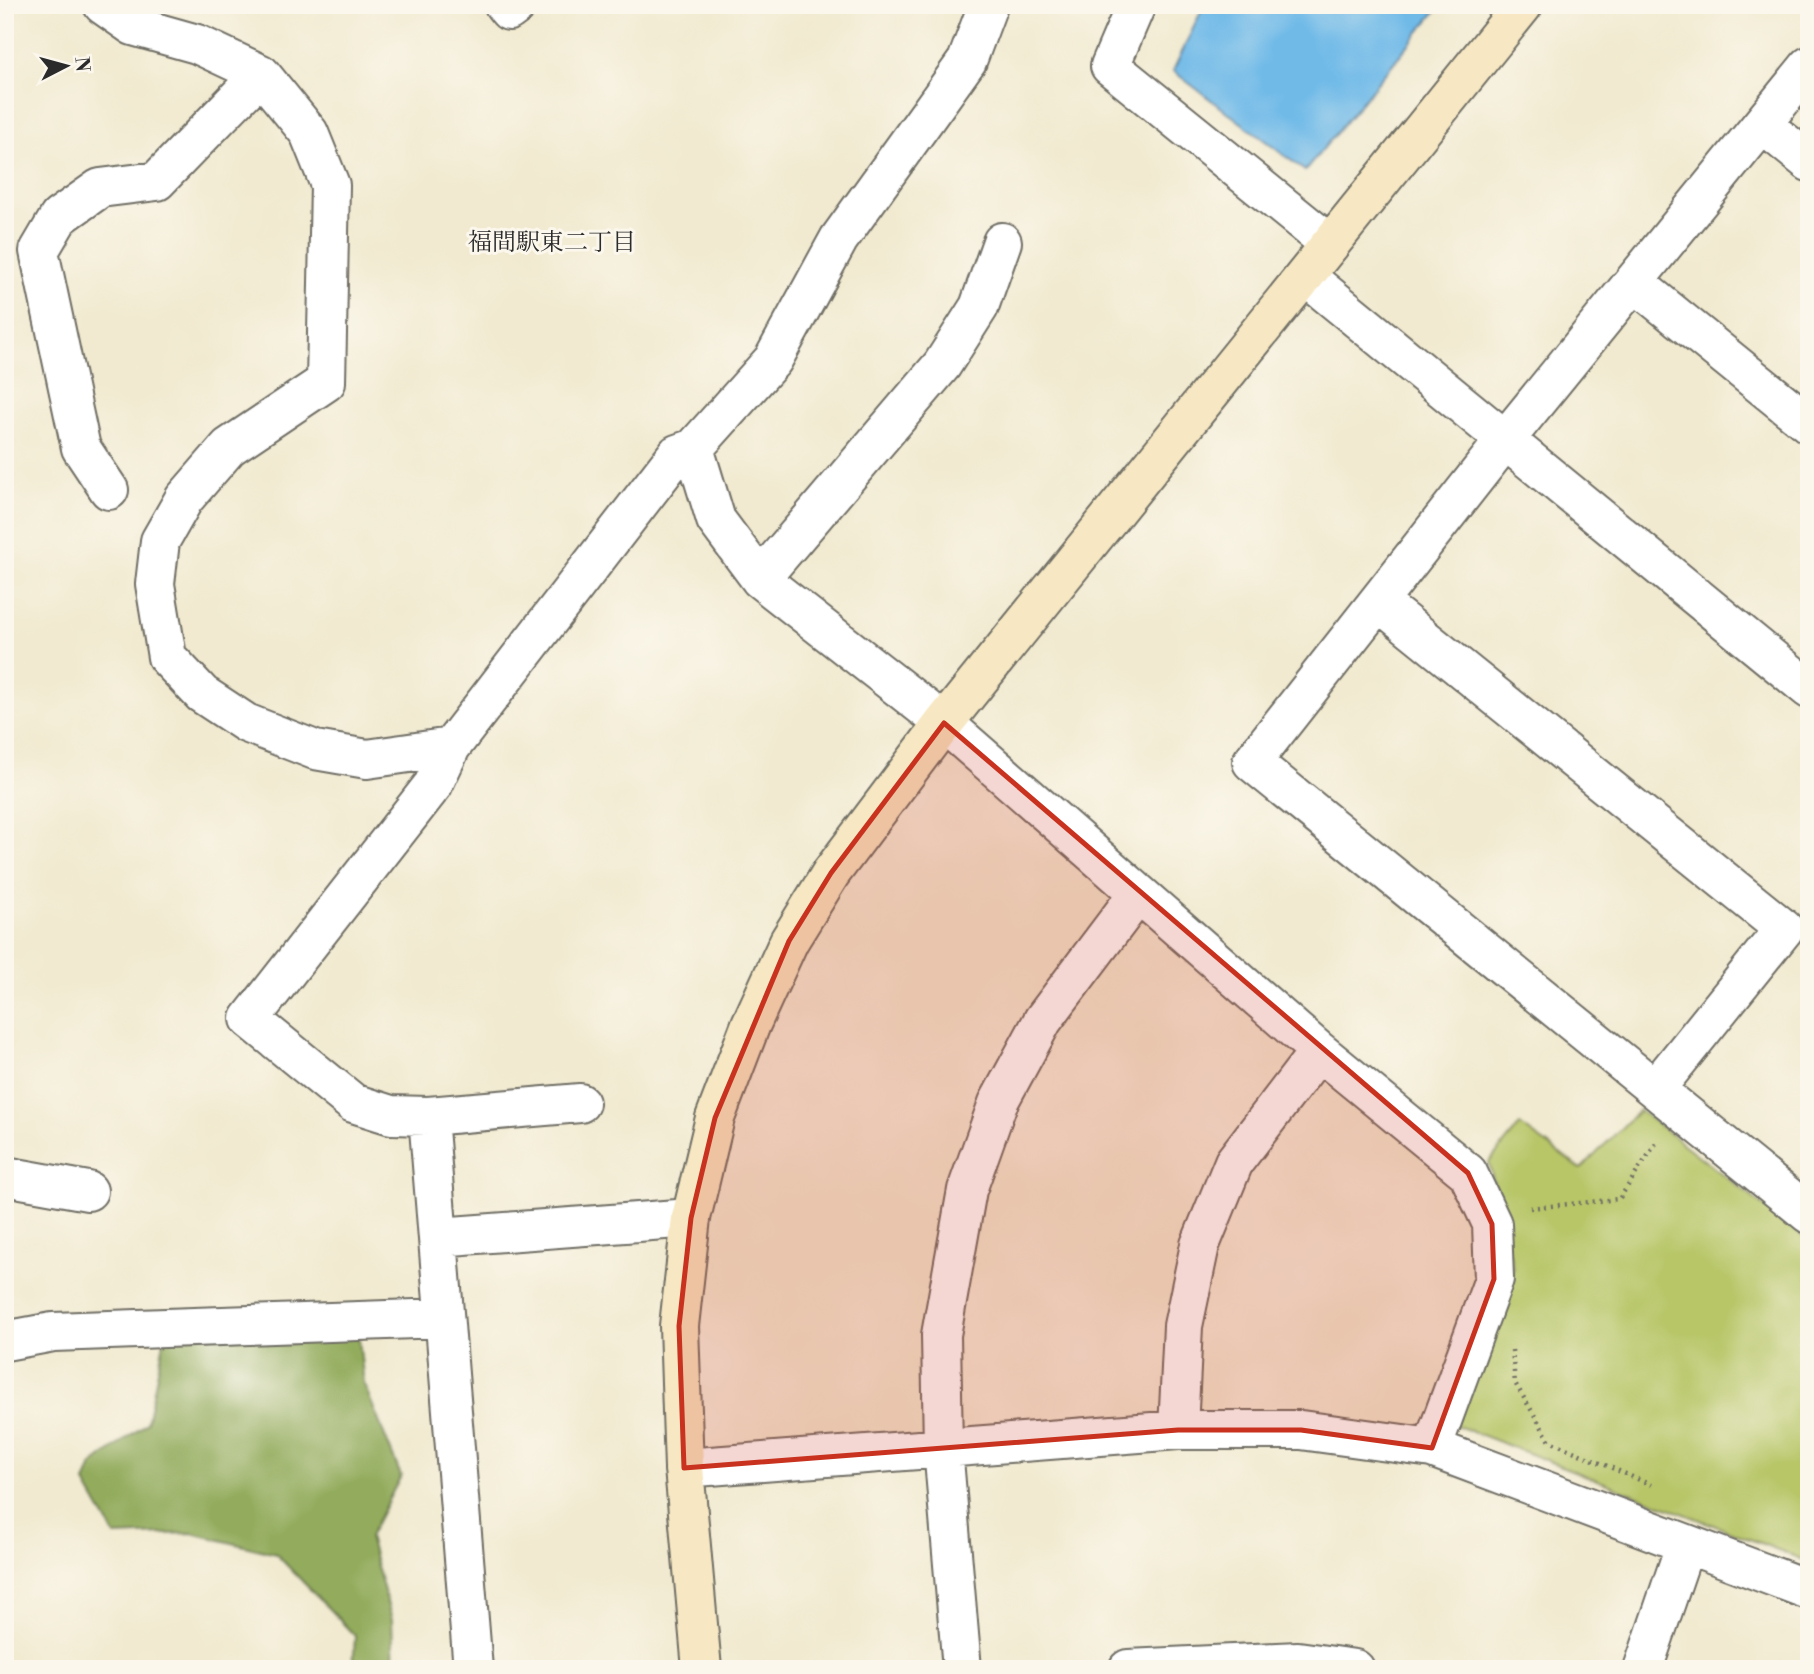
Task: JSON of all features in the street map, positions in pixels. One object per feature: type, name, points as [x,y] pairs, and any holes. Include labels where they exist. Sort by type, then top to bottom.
[{"type":"street","points":[[103,5],[133,26],[197,44],[261,74],[309,133],[330,185],[326,382],[229,447],[184,499],[160,541],[157,573],[167,657],[202,694],[246,723],[315,750],[367,759],[451,747]]},
{"type":"street","points":[[504,5],[509,12],[517,5]]},
{"type":"street","points":[[580,1103],[428,1116],[391,1115],[353,1103],[250,1019],[433,785],[451,747],[677,454],[694,448],[773,360],[839,239],[967,61],[988,5]]},
{"type":"street","points":[[1136,5],[1110,66],[1330,244]]},
{"type":"street","points":[[702,1669],[684,1468],[679,1326],[691,1218],[715,1118],[751,1024],[789,941],[831,873],[944,723],[1523,5]]},
{"type":"street","points":[[1809,66],[1636,283],[1506,440],[1252,762],[1809,1214]]},
{"type":"street","points":[[109,490],[82,448],[39,251],[59,217],[100,188],[157,181],[261,74]]},
{"type":"street","points":[[1762,124],[1809,162]]},
{"type":"street","points":[[760,579],[942,365],[979,307],[1002,243]]},
{"type":"street","points":[[1305,276],[1809,688]]},
{"type":"street","points":[[1636,283],[1809,424]]},
{"type":"street","points":[[694,448],[716,520],[760,579],[944,723],[1319,1051],[1468,1173],[1492,1224],[1494,1279],[1432,1448]]},
{"type":"street","points":[[1380,603],[1784,929],[1668,1099]]},
{"type":"street","points":[[962,1669],[943,1448],[941,1335],[967,1190],[998,1103],[1044,1020],[1138,894]]},
{"type":"street","points":[[1178,1430],[1183,1326],[1200,1245],[1234,1162],[1319,1051]]},
{"type":"street","points":[[428,1116],[473,1669]]},
{"type":"street","points":[[5,1176],[88,1191]]},
{"type":"street","points":[[438,1237],[691,1218]]},
{"type":"street","points":[[5,1341],[53,1332],[443,1318]]},
{"type":"street","points":[[684,1468],[1178,1430],[1301,1430],[1432,1448],[1685,1546],[1809,1590]]},
{"type":"street","points":[[1643,1669],[1685,1546]]},
{"type":"street","points":[[1128,1669],[1298,1661],[1356,1669]]},
{"type":"path","points":[[1530,1208],[1619,1199],[1668,1099]]},
{"type":"highlighted area","points":[[944,723],[1468,1173],[1492,1224],[1494,1279],[1432,1448],[1301,1430],[1178,1430],[684,1468],[679,1326],[691,1218],[715,1118],[789,941],[831,873]]},
{"type":"green space","points":[[1639,1110],[1809,1241],[1809,1562],[1455,1425],[1513,1269],[1489,1162],[1520,1125],[1581,1169]]},
{"type":"green space","points":[[358,1330],[364,1384],[401,1476],[369,1537],[392,1620],[394,1669],[353,1669],[355,1636],[276,1554],[192,1533],[115,1536],[85,1483],[92,1465],[147,1423],[165,1337]]},
{"type":"water","points":[[1204,5],[1441,5],[1305,171],[1173,71]]},
{"type":"district","name":"福間駅東二丁目","points":[[552,243]]}]
